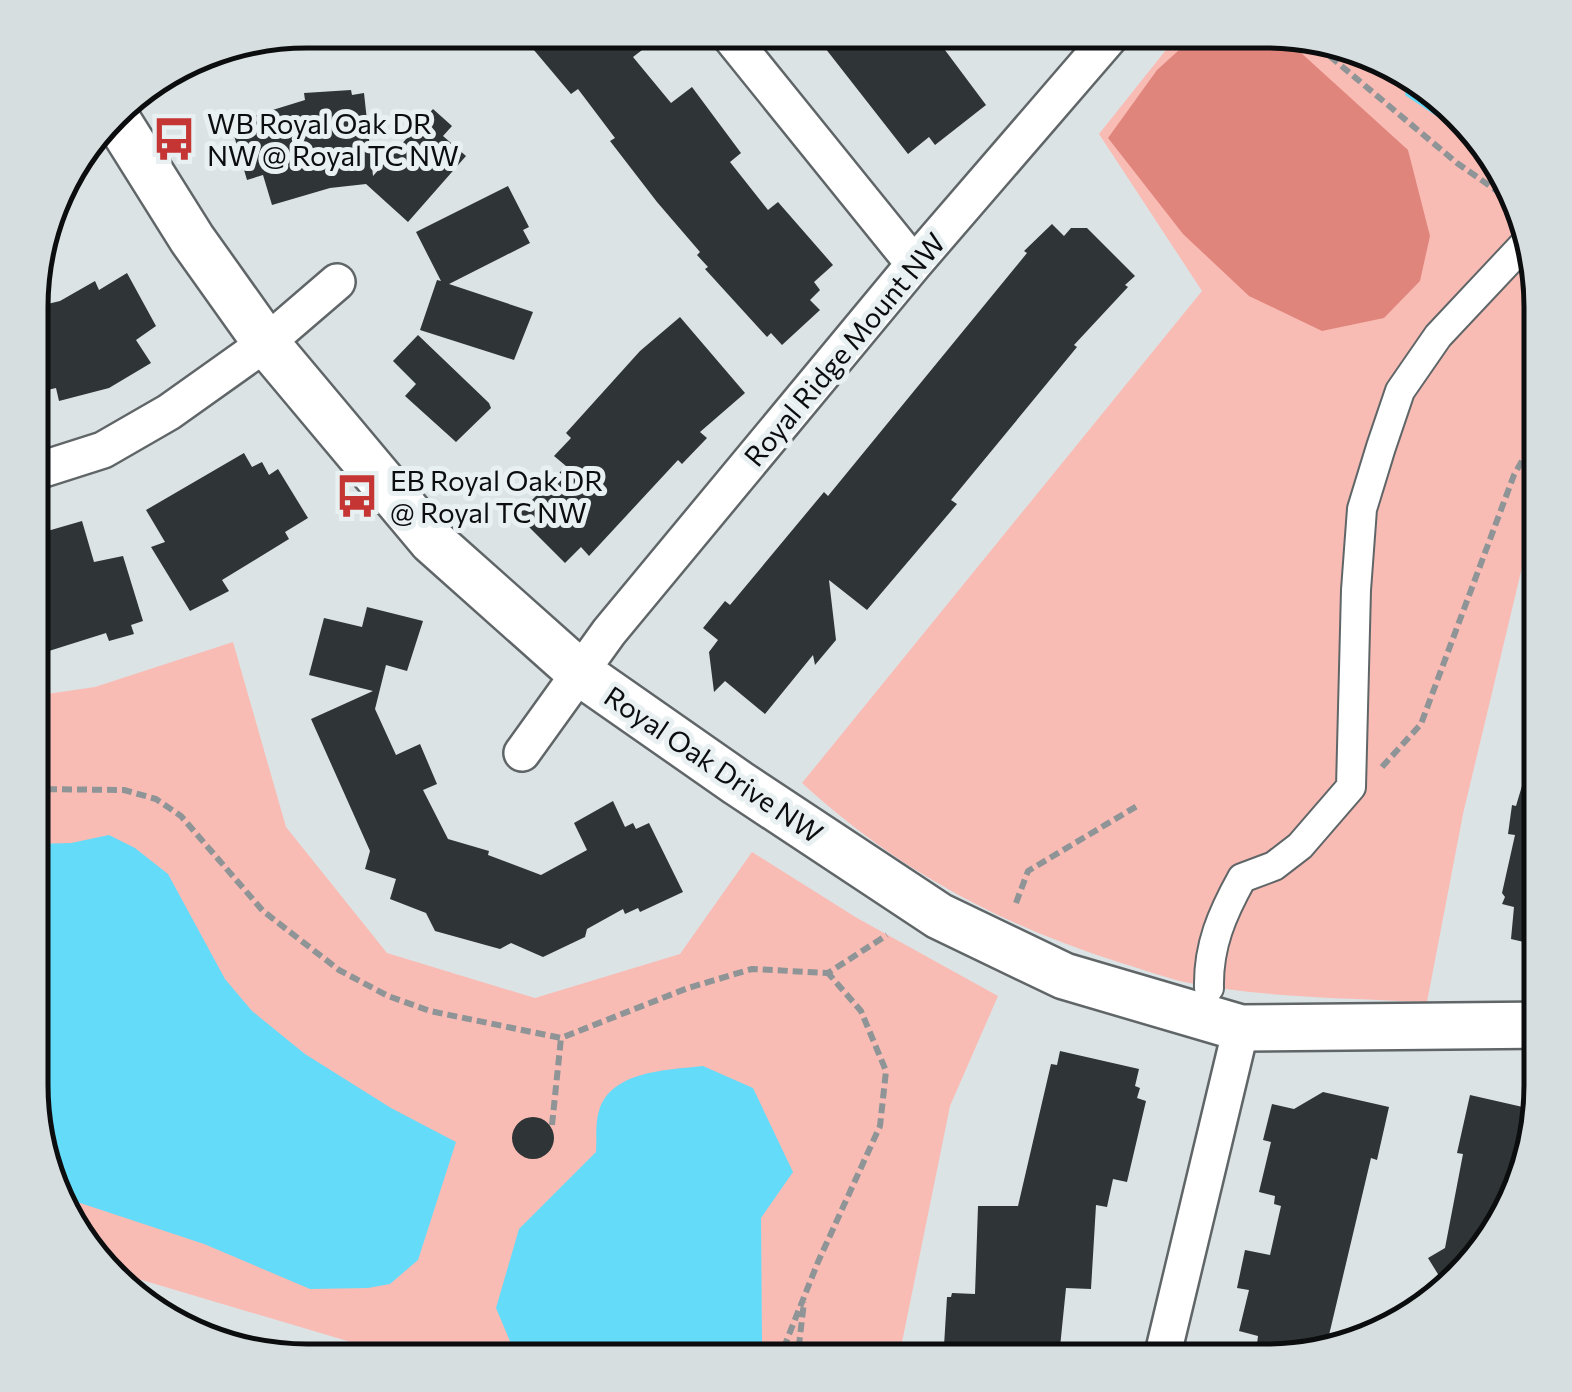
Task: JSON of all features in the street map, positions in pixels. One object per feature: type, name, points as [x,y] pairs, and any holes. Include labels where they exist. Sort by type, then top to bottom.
[{"type":"street","points":[[740,48],[914,264]]},
{"type":"street","name":"Royal Ridge Mount NW","points":[[522,753],[580,672],[914,264],[1099,48]]},
{"type":"street","name":"Royal Oak Drive NW","points":[[121,127],[192,239],[266,343],[432,541],[580,672],[939,916],[1064,976],[1241,1028],[1524,1025]]},
{"type":"street","points":[[1209,988],[1208,963],[1216,928],[1242,878],[1274,866],[1300,846],[1351,787],[1362,509],[1400,391],[1438,336],[1518,251]]},
{"type":"street","points":[[48,468],[103,450],[169,412],[266,343],[337,282]]},
{"type":"street","points":[[1165,1344],[1241,1028]]},
{"type":"path","points":[[1329,55],[1497,191]]},
{"type":"path","points":[[1351,787],[1380,769],[1421,724],[1514,475],[1524,458]]},
{"type":"path","points":[[48,789],[124,790],[156,799],[181,816],[263,912],[339,970],[388,996],[430,1011],[560,1038],[688,988],[752,969],[828,973],[887,935]]},
{"type":"path","points":[[1016,903],[1028,871],[1137,806]]},
{"type":"path","points":[[785,1344],[880,1126],[886,1071],[861,1011],[828,973]]},
{"type":"path","points":[[552,1125],[560,1038]]},
{"type":"path","points":[[799,1344],[806,1291]]},
{"type":"shaded area","points":[[1167,48],[1282,48],[1316,52],[1380,74],[1423,101],[1460,136],[1481,163],[1505,208],[1516,240],[1524,290],[1524,559],[1463,814],[1427,1002],[1214,987],[1168,978],[1074,947],[990,911],[911,867],[837,814],[802,783],[1202,291],[1099,134]]},
{"type":"shaded area","points":[[1181,48],[1298,50],[1408,150],[1430,236],[1420,281],[1384,318],[1322,331],[1249,296],[1183,234],[1108,138],[1157,70]]},
{"type":"shaded area","points":[[233,642],[286,827],[387,953],[535,998],[680,954],[752,852],[857,918],[998,996],[950,1106],[902,1344],[357,1344],[134,1278],[91,1229],[74,1200],[56,1152],[48,1102],[48,694],[95,687]]},
{"type":"water","points":[[1406,89],[1448,124],[1405,95]]},
{"type":"water","points":[[109,835],[135,848],[168,874],[225,979],[252,1011],[305,1054],[391,1108],[456,1142],[418,1260],[390,1284],[310,1289],[204,1244],[75,1201],[56,1152],[48,1102],[48,844]]},
{"type":"water","points":[[703,1066],[753,1088],[793,1172],[761,1218],[762,1344],[511,1344],[496,1308],[519,1229],[596,1152],[599,1111],[606,1097],[628,1080],[658,1071]]},
{"type":"building","points":[[532,48],[645,48],[633,57],[671,103],[692,87],[741,153],[730,162],[768,210],[778,202],[833,265],[814,282],[820,290],[810,300],[820,310],[782,345],[771,333],[767,337],[705,269],[708,267],[697,255],[700,252],[610,141],[615,138],[578,89],[571,94]]},
{"type":"building","points":[[825,48],[943,48],[986,105],[935,145],[929,137],[908,154]]},
{"type":"building","points":[[351,90],[352,95],[364,93],[373,176],[433,109],[452,126],[443,136],[466,156],[408,222],[366,184],[330,188],[272,205],[263,175],[247,180],[233,132],[256,126],[253,116],[305,100],[304,93]]},
{"type":"building","points":[[508,186],[529,227],[523,230],[530,243],[449,284],[533,312],[514,360],[420,330],[437,280],[441,281],[416,232]]},
{"type":"building","points":[[1052,224],[1064,236],[1071,228],[1087,228],[1135,276],[1125,285],[1128,287],[1074,345],[1077,347],[951,500],[957,504],[867,610],[829,580],[836,640],[815,665],[813,655],[765,714],[725,681],[714,692],[709,652],[718,640],[703,628],[725,601],[730,605],[824,492],[828,496],[1027,253],[1024,251]]},
{"type":"building","points":[[127,273],[156,326],[136,340],[151,363],[109,388],[59,401],[56,388],[48,390],[48,304],[95,281],[99,290]]},
{"type":"building","points":[[680,317],[745,393],[700,432],[707,438],[682,464],[678,460],[589,556],[581,547],[565,563],[517,515],[566,466],[554,456],[571,438],[566,433],[640,351]]},
{"type":"building","points":[[418,335],[491,408],[456,442],[405,396],[416,384],[393,361]]},
{"type":"building","points":[[244,453],[252,467],[262,462],[269,475],[278,469],[308,518],[285,532],[289,539],[222,580],[229,591],[190,611],[151,547],[165,542],[146,510]]},
{"type":"building","points":[[82,521],[94,562],[123,556],[143,621],[131,625],[134,634],[109,641],[106,633],[48,651],[48,531]]},
{"type":"building","points":[[367,607],[423,621],[407,671],[386,665],[375,709],[396,755],[420,744],[437,784],[423,790],[448,839],[489,851],[488,855],[541,875],[587,850],[574,823],[613,801],[625,827],[633,823],[636,829],[649,823],[683,892],[640,912],[638,908],[625,914],[623,909],[587,929],[585,937],[543,957],[511,943],[500,949],[435,931],[426,913],[390,899],[396,879],[365,869],[370,851],[311,719],[373,691],[309,675],[324,618],[362,627]]},
{"type":"building","points":[[1524,779],[1524,942],[1511,939],[1514,907],[1502,904],[1515,835],[1508,834],[1512,805],[1516,806]]},
{"type":"building","points":[[1060,1051],[1139,1069],[1137,1098],[1146,1101],[1127,1182],[1113,1179],[1107,1207],[1096,1205],[1091,1289],[1066,1288],[1060,1344],[944,1344],[947,1297],[952,1293],[975,1294],[978,1206],[1018,1206],[1051,1064],[1057,1065]]},
{"type":"building","points":[[1323,1092],[1389,1107],[1377,1160],[1371,1158],[1329,1337],[1257,1344],[1258,1336],[1239,1331],[1249,1290],[1237,1288],[1245,1250],[1270,1255],[1281,1206],[1274,1204],[1275,1196],[1259,1192],[1271,1142],[1263,1140],[1272,1104],[1294,1109]]},
{"type":"building","points":[[1470,1095],[1523,1107],[1516,1152],[1498,1200],[1471,1243],[1439,1277],[1428,1258],[1445,1248],[1463,1154],[1457,1153]]},
{"type":"building","points":[[533,1117],[548,1123],[554,1138],[548,1153],[533,1159],[518,1153],[512,1138],[518,1123]]},
{"type":"place","name":"WB Royal Oak DR NW @ Royal TC NW","points":[[174,139]]},
{"type":"place","name":"EB Royal Oak DR @ Royal TC NW","points":[[357,496]]}]
